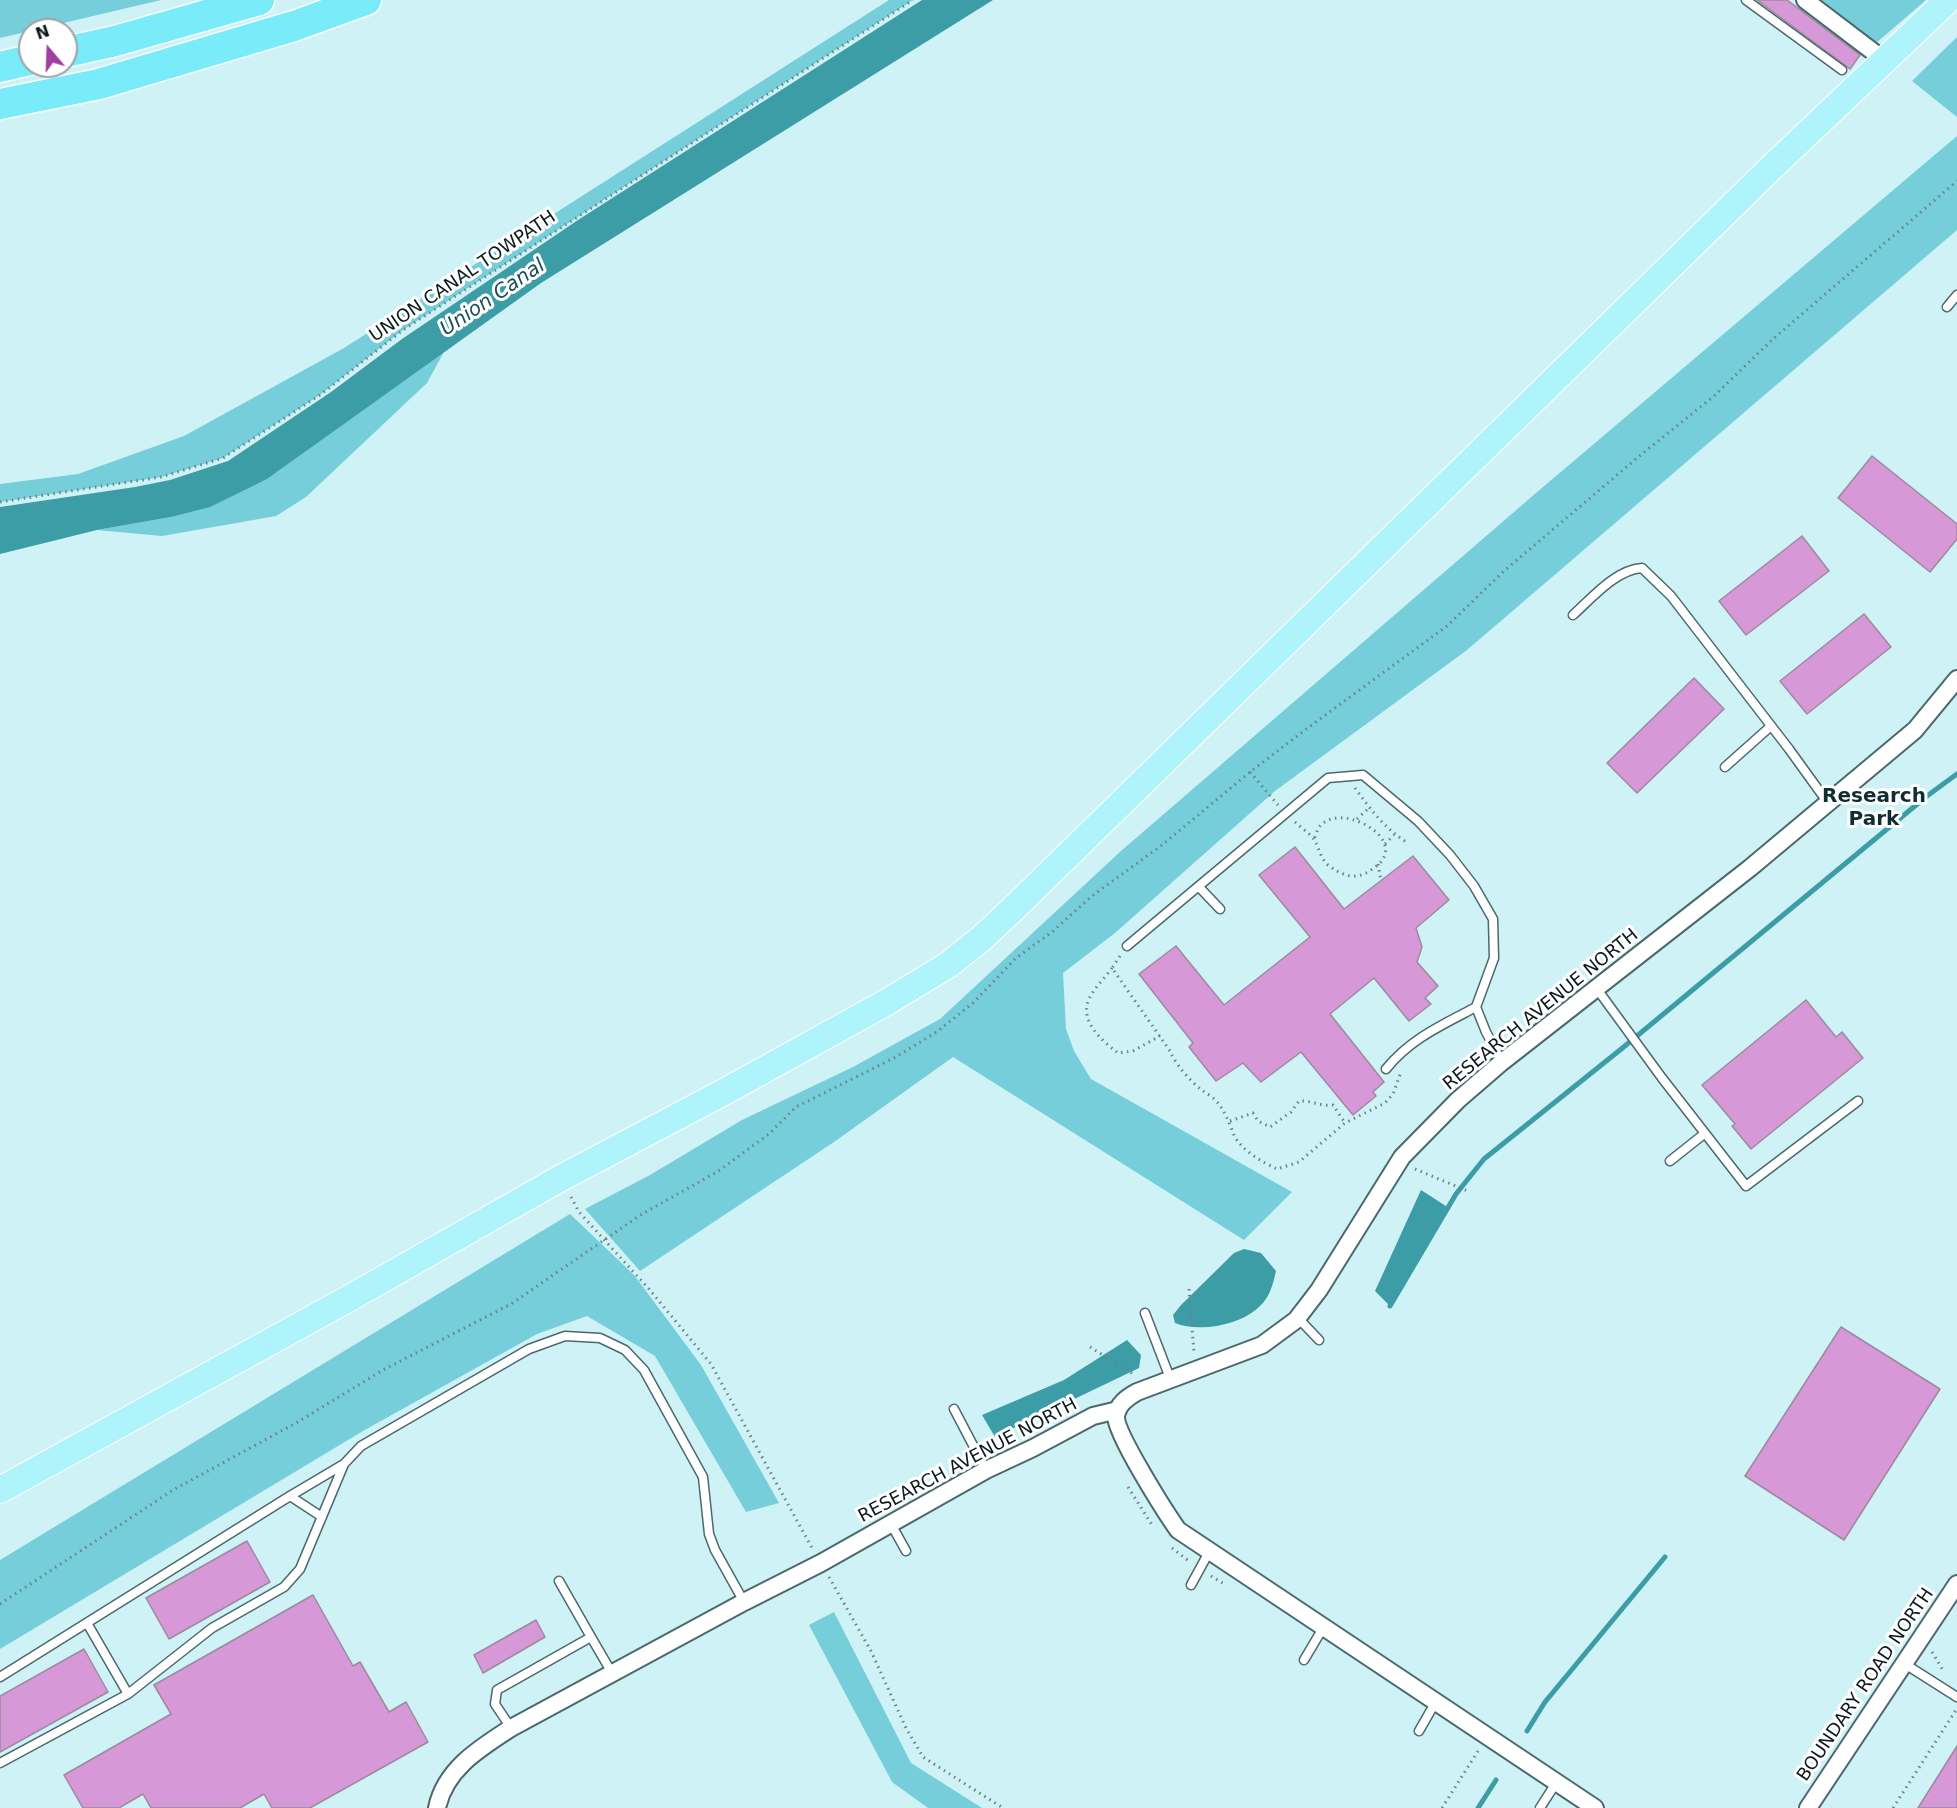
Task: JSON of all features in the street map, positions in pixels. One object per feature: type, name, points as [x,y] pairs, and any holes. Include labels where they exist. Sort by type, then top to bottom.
[{"type":"highway","points":[[78,49],[259,0]]},
{"type":"highway","points":[[0,104],[99,84],[294,26],[366,0]]},
{"type":"highway","points":[[0,67],[18,63]]},
{"type":"main road","points":[[0,1490],[348,1299],[561,1178],[887,1002],[948,965],[982,938],[1840,101],[1948,0]]},
{"type":"street","points":[[1805,0],[1884,60]]},
{"type":"street","name":"RESEARCH AVENUE NORTH","points":[[437,1808],[451,1777],[474,1752],[511,1728],[821,1563],[986,1470],[1034,1448],[1093,1416],[1118,1410],[1126,1398],[1170,1378],[1262,1345],[1298,1318],[1319,1290],[1402,1157],[1458,1100],[1502,1062],[1750,868],[1915,730],[1957,679]]},
{"type":"street","points":[[1118,1410],[1118,1423],[1155,1496],[1178,1530],[1595,1808]]},
{"type":"street","name":"BOUNDARY ROAD NORTH","points":[[1808,1808],[1957,1584]]},
{"type":"lane","points":[[1746,0],[1842,70]]},
{"type":"lane","points":[[1947,306],[1957,295]]},
{"type":"lane","points":[[1573,615],[1605,586],[1630,569],[1642,568],[1671,596],[1828,803]]},
{"type":"lane","points":[[1725,767],[1771,726]]},
{"type":"lane","points":[[1126,946],[1328,778],[1363,775],[1418,821],[1456,863],[1474,886],[1493,919],[1494,958],[1476,1007],[1427,1033],[1400,1052],[1386,1069]]},
{"type":"lane","points":[[1198,887],[1220,909]]},
{"type":"lane","points":[[1597,989],[1704,1134],[1746,1186],[1858,1101]]},
{"type":"lane","points":[[1476,1007],[1502,1062]]},
{"type":"lane","points":[[1670,1161],[1704,1134]]},
{"type":"lane","points":[[1144,1313],[1170,1378]]},
{"type":"lane","points":[[1298,1318],[1319,1340]]},
{"type":"lane","points":[[0,1677],[344,1464],[361,1446],[529,1348],[565,1336],[600,1338],[625,1350],[644,1370],[703,1478],[709,1534],[715,1550],[744,1602]]},
{"type":"lane","points":[[954,1409],[986,1470]]},
{"type":"lane","points":[[0,1763],[128,1694],[212,1628],[284,1587],[300,1569],[344,1464]]},
{"type":"lane","points":[[290,1496],[322,1517]]},
{"type":"lane","points":[[891,1524],[906,1551]]},
{"type":"lane","points":[[1191,1585],[1209,1552]]},
{"type":"lane","points":[[559,1581],[612,1673]]},
{"type":"lane","points":[[87,1623],[128,1694]]},
{"type":"lane","points":[[1304,1660],[1323,1628]]},
{"type":"lane","points":[[511,1728],[495,1704],[497,1690],[591,1637]]},
{"type":"lane","points":[[1905,1664],[1957,1696]]},
{"type":"lane","points":[[1419,1731],[1435,1703]]},
{"type":"lane","points":[[1540,1808],[1556,1783]]},
{"type":"path","name":"UNION CANAL TOWPATH","points":[[0,502],[161,477],[223,458],[320,395],[403,330],[913,0]]},
{"type":"path","points":[[1347,776],[1369,808],[1394,835],[1408,843]]},
{"type":"path","points":[[1356,820],[1369,808]]},
{"type":"path","points":[[1342,817],[1356,820],[1369,827],[1385,844],[1386,852],[1378,864],[1358,877],[1348,876],[1326,863],[1314,839],[1319,827],[1328,820],[1342,817]]},
{"type":"path","points":[[1385,844],[1394,835]]},
{"type":"path","points":[[1378,864],[1381,881]]},
{"type":"path","points":[[1126,946],[1088,1000],[1088,1020],[1102,1042],[1118,1053],[1133,1051],[1160,1036]]},
{"type":"path","points":[[1112,968],[1160,1036],[1173,1059],[1201,1089],[1215,1099],[1235,1137],[1253,1156],[1277,1168],[1299,1162],[1345,1123],[1385,1103],[1393,1094],[1400,1077],[1405,1057],[1400,1052]]},
{"type":"path","points":[[1229,1122],[1253,1113],[1258,1121],[1270,1127],[1291,1112],[1299,1101],[1308,1100],[1327,1106],[1333,1105],[1345,1123]]},
{"type":"path","points":[[1410,1176],[1421,1161]]},
{"type":"path","points":[[1415,1169],[1470,1192]]},
{"type":"path","points":[[561,1178],[579,1212],[649,1289]]},
{"type":"path","points":[[1189,1289],[1193,1337]]},
{"type":"path","points":[[1090,1347],[1132,1374]]},
{"type":"path","points":[[1929,1648],[1944,1672],[1951,1677]]},
{"type":"path","points":[[1893,1808],[1957,1709]]},
{"type":"path","points":[[1442,1808],[1481,1746],[1491,1740]]},
{"type":"shaded area","points":[[0,0],[161,0],[78,20],[18,18],[18,34],[0,38]]},
{"type":"shaded area","points":[[889,0],[913,0],[403,330],[320,395],[223,458],[161,477],[0,502],[0,484],[78,474],[184,436],[344,348]]},
{"type":"shaded area","points":[[1821,0],[1926,0],[1875,44]]},
{"type":"shaded area","points":[[1957,37],[1957,117],[1912,81]]},
{"type":"shaded area","points":[[1957,136],[1957,230],[1467,650],[1275,791],[1115,933],[1063,973],[1066,1029],[1074,1051],[1091,1079],[1292,1192],[1244,1240],[953,1057],[834,1142],[640,1271],[585,1209],[650,1175],[742,1120],[853,1067],[940,1019],[1121,851],[1536,493]]},
{"type":"shaded area","points":[[445,350],[427,383],[306,497],[276,516],[162,536],[97,530],[171,517],[267,479]]},
{"type":"shaded area","points":[[570,1214],[634,1275],[701,1365],[779,1503],[746,1512],[655,1356],[587,1316],[537,1334],[363,1431],[0,1649],[0,1560]]},
{"type":"shaded area","points":[[834,1612],[911,1763],[982,1808],[928,1808],[892,1782],[809,1625]]},
{"type":"water","name":"Union Canal","points":[[922,0],[993,0],[541,283],[267,479],[210,507],[171,517],[97,530],[0,554],[0,507],[170,480],[228,461],[331,392],[402,339],[578,220]]},
{"type":"water","points":[[1421,1190],[1449,1208],[1390,1306],[1375,1291]]},
{"type":"water","points":[[1244,1249],[1261,1253],[1276,1271],[1266,1299],[1252,1313],[1220,1325],[1196,1327],[1175,1323],[1173,1315],[1181,1305],[1234,1253]]},
{"type":"water","points":[[1127,1340],[1141,1355],[1139,1368],[995,1437],[982,1415],[1064,1380]]},
{"type":"building","points":[[1757,0],[1787,0],[1860,55],[1850,69]]},
{"type":"building","points":[[1872,456],[1957,524],[1957,539],[1930,572],[1838,498]]},
{"type":"building","points":[[1802,536],[1829,571],[1746,635],[1719,601]]},
{"type":"building","points":[[1864,614],[1891,647],[1807,714],[1780,681]]},
{"type":"building","points":[[1694,678],[1724,709],[1637,793],[1607,763]]},
{"type":"building","points":[[1295,847],[1344,909],[1413,856],[1449,900],[1416,928],[1422,947],[1417,962],[1438,986],[1425,998],[1431,1004],[1409,1021],[1374,978],[1330,1014],[1384,1082],[1373,1092],[1376,1096],[1353,1115],[1301,1052],[1261,1082],[1243,1063],[1216,1081],[1189,1047],[1193,1043],[1139,974],[1176,946],[1224,1005],[1310,937],[1259,875]]},
{"type":"building","points":[[1806,1000],[1836,1037],[1842,1032],[1863,1058],[1751,1149],[1732,1126],[1735,1124],[1702,1085]]},
{"type":"building","points":[[1841,1327],[1940,1389],[1844,1540],[1745,1476]]},
{"type":"building","points":[[247,1541],[270,1582],[169,1639],[146,1598]]},
{"type":"building","points":[[313,1595],[353,1666],[360,1662],[389,1712],[406,1702],[428,1742],[310,1808],[272,1808],[264,1794],[240,1808],[151,1808],[143,1794],[119,1808],[83,1808],[64,1775],[171,1714],[154,1685]]},
{"type":"building","points":[[536,1620],[545,1637],[483,1673],[474,1655]]},
{"type":"building","points":[[84,1649],[108,1692],[0,1752],[0,1696]]},
{"type":"building","points":[[1957,1746],[1957,1808],[1918,1808]]},
{"type":"waterway","points":[[1390,1306],[1456,1194],[1484,1159],[1620,1050],[1927,796],[1957,774]]},
{"type":"waterway","points":[[1527,1731],[1545,1702],[1665,1557]]},
{"type":"waterway","points":[[1478,1808],[1496,1780]]},
{"type":"district","name":"Research Park","points":[[1874,808]]}]
